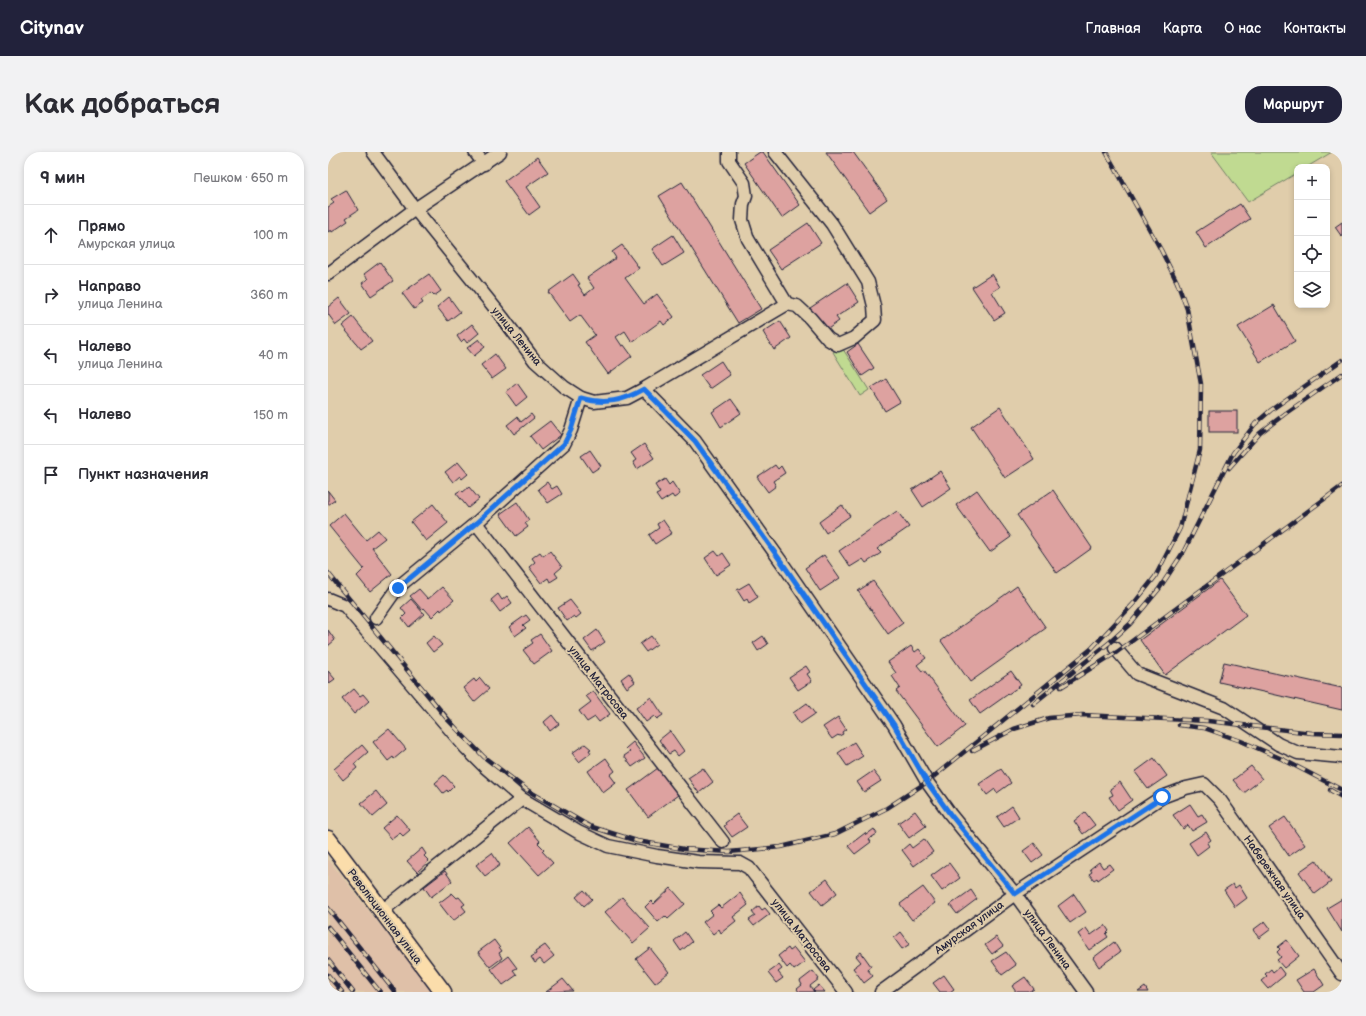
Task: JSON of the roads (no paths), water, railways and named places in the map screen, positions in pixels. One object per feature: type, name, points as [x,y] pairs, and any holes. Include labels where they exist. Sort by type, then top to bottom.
[{"type":"main road","name":"Революционная улица","points":[[328,839],[443,992]]},
{"type":"street","name":"улица Ленина","points":[[373,152],[415,209],[503,318],[535,361],[564,387],[581,398],[594,402],[627,398],[644,389],[695,441],[785,567],[894,725],[927,782],[950,814],[1015,894],[1086,992]]},
{"type":"street","points":[[475,152],[484,164]]},
{"type":"street","points":[[328,274],[415,209],[500,152]]},
{"type":"street","points":[[729,152],[729,161],[744,183],[746,196],[743,204],[742,220],[748,239],[787,304]]},
{"type":"street","points":[[644,389],[787,304],[798,306],[828,339],[838,345],[854,338],[875,320],[874,306],[868,282],[832,224],[775,152]]},
{"type":"street","points":[[376,618],[398,588],[476,523],[564,444],[571,430],[581,398]]},
{"type":"street","name":"улица Матросова","points":[[476,523],[723,842]]},
{"type":"street","points":[[328,599],[345,606],[466,748],[485,767],[522,799],[382,912]]},
{"type":"street","points":[[1115,648],[1137,674],[1224,708],[1278,744],[1298,752],[1342,757]]},
{"type":"street","name":"Амурская улица","points":[[881,992],[1015,894],[1162,797],[1186,788],[1204,784]]},
{"type":"street","name":"Набережная улица","points":[[1204,784],[1220,800],[1342,974]]},
{"type":"street","name":"улица Матросова","points":[[522,799],[578,832],[608,846],[657,856],[698,862],[740,862],[749,868],[846,992]]},
{"type":"railway","points":[[328,573],[448,720],[484,757],[527,790],[589,826],[637,841],[684,849],[729,852],[781,847],[835,834],[887,808],[927,782],[1091,649],[1135,602],[1155,577],[1180,528],[1200,450],[1201,384],[1187,309],[1177,282],[1161,250],[1106,152]]},
{"type":"railway","points":[[1033,704],[1130,624],[1159,589],[1184,551],[1233,453],[1255,424],[1271,410],[1342,360]]},
{"type":"railway","points":[[1229,468],[1260,433],[1342,374]]},
{"type":"railway","points":[[1061,687],[1117,652],[1342,486]]},
{"type":"railway","points":[[972,751],[1014,729],[1049,718],[1082,715],[1208,721],[1312,733],[1342,734]]},
{"type":"railway","points":[[1179,725],[1204,728],[1241,741],[1282,759],[1342,790]]},
{"type":"railway","points":[[1330,790],[1342,797]]},
{"type":"railway","points":[[328,908],[395,992]]},
{"type":"railway","points":[[328,927],[380,992]]},
{"type":"railway","points":[[328,960],[353,992]]},
{"type":"railway","points":[[328,975],[342,992]]}]
